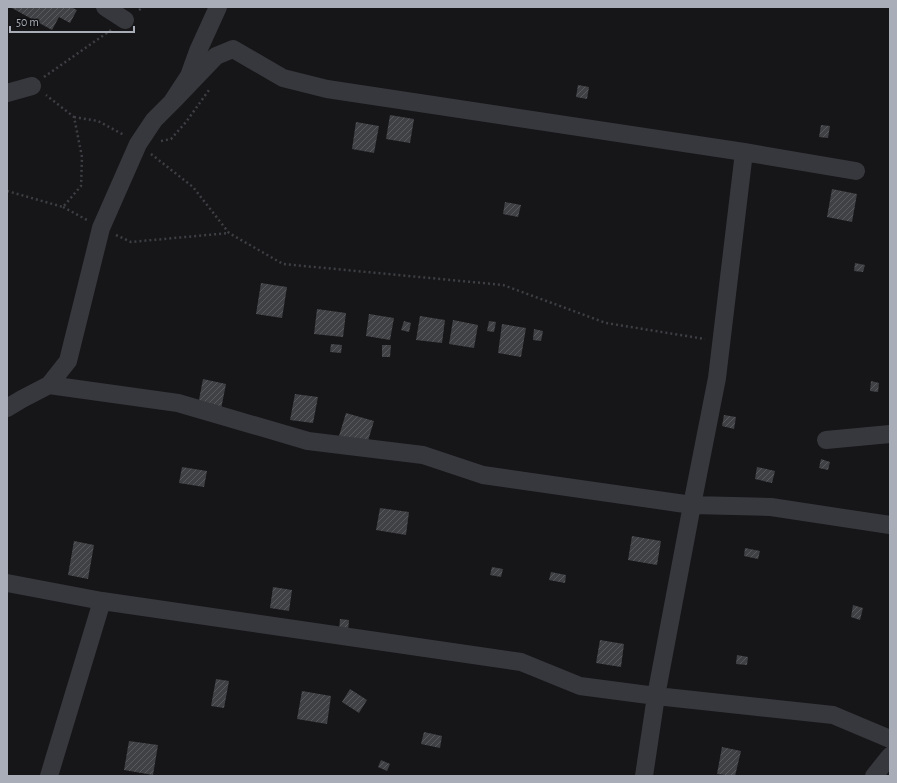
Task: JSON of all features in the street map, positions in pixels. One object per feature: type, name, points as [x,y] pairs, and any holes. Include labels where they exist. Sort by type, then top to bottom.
[{"type":"street","points":[[105,7],[126,20]]},
{"type":"street","points":[[172,102],[188,76],[218,7]]},
{"type":"street","points":[[7,408],[49,385],[68,362],[102,228],[138,144],[154,120],[216,56],[233,49],[283,78],[327,89],[744,152],[856,171]]},
{"type":"street","points":[[7,93],[32,86]]},
{"type":"street","points":[[644,776],[656,696],[717,378],[744,152]]},
{"type":"street","points":[[49,385],[178,403],[308,441],[423,455],[483,475],[692,506],[771,507],[890,525]]},
{"type":"street","points":[[826,440],[890,434]]},
{"type":"street","points":[[7,583],[102,601],[521,662],[580,686],[656,696],[832,715],[890,739]]},
{"type":"street","points":[[49,776],[102,601]]},
{"type":"street","points":[[874,776],[890,756]]},
{"type":"path","points":[[144,7],[32,86],[74,117],[98,121],[138,144],[193,187],[230,232],[283,264],[503,285],[606,323],[722,342]]},
{"type":"path","points":[[63,207],[81,186],[82,157],[74,117]]},
{"type":"path","points":[[7,191],[63,207],[130,242],[230,232]]},
{"type":"building","points":[[10,7],[71,7],[77,10],[70,23],[59,17],[52,30]]},
{"type":"building","points":[[578,85],[589,87],[587,99],[576,97]]},
{"type":"building","points":[[390,115],[414,119],[410,143],[386,139]]},
{"type":"building","points":[[356,122],[379,126],[374,153],[352,149]]},
{"type":"building","points":[[821,125],[830,126],[828,138],[819,137]]},
{"type":"building","points":[[832,189],[857,194],[852,222],[827,217]]},
{"type":"building","points":[[505,202],[521,205],[518,217],[503,214]]},
{"type":"building","points":[[855,263],[865,265],[863,272],[854,271]]},
{"type":"building","points":[[261,283],[287,287],[282,318],[256,314]]},
{"type":"building","points":[[317,309],[346,313],[343,337],[314,334]]},
{"type":"building","points":[[369,314],[394,318],[390,340],[366,336]]},
{"type":"building","points":[[420,316],[445,320],[442,343],[416,340]]},
{"type":"building","points":[[453,320],[478,325],[474,348],[449,344]]},
{"type":"building","points":[[404,321],[411,323],[409,332],[401,330]]},
{"type":"building","points":[[489,321],[496,322],[494,332],[487,331]]},
{"type":"building","points":[[502,324],[526,328],[521,357],[498,353]]},
{"type":"building","points":[[534,329],[543,331],[541,341],[533,340]]},
{"type":"building","points":[[331,344],[342,345],[341,353],[330,352]]},
{"type":"building","points":[[382,345],[391,345],[390,357],[382,357]]},
{"type":"building","points":[[203,379],[226,384],[221,409],[198,405]]},
{"type":"building","points":[[871,381],[879,383],[878,392],[870,391]]},
{"type":"building","points":[[295,394],[318,397],[313,423],[290,420]]},
{"type":"building","points":[[346,413],[374,421],[367,444],[339,436]]},
{"type":"building","points":[[724,415],[736,417],[734,429],[722,426]]},
{"type":"building","points":[[821,459],[830,462],[828,470],[819,468]]},
{"type":"building","points":[[182,467],[207,471],[204,487],[179,483]]},
{"type":"building","points":[[757,467],[775,471],[772,483],[755,479]]},
{"type":"building","points":[[380,508],[409,512],[406,535],[376,530]]},
{"type":"building","points":[[632,536],[661,541],[657,565],[628,560]]},
{"type":"building","points":[[74,541],[94,545],[88,579],[68,575]]},
{"type":"building","points":[[745,548],[760,551],[758,559],[744,556]]},
{"type":"building","points":[[492,567],[503,569],[501,577],[490,575]]},
{"type":"building","points":[[551,572],[566,575],[565,583],[549,580]]},
{"type":"building","points":[[273,587],[292,590],[289,611],[270,608]]},
{"type":"building","points":[[853,605],[863,608],[860,620],[851,617]]},
{"type":"building","points":[[340,619],[349,620],[348,631],[339,630]]},
{"type":"building","points":[[600,640],[624,644],[621,667],[596,663]]},
{"type":"building","points":[[737,655],[748,657],[747,665],[736,664]]},
{"type":"building","points":[[216,679],[229,681],[224,708],[211,706]]},
{"type":"building","points":[[350,689],[367,700],[359,713],[342,702]]},
{"type":"building","points":[[302,691],[331,696],[327,724],[297,719]]},
{"type":"building","points":[[424,732],[442,736],[440,748],[421,744]]},
{"type":"building","points":[[129,741],[158,745],[153,775],[124,770]]},
{"type":"building","points":[[722,747],[741,751],[735,776],[717,774]]},
{"type":"building","points":[[381,760],[390,764],[387,771],[378,767]]}]
